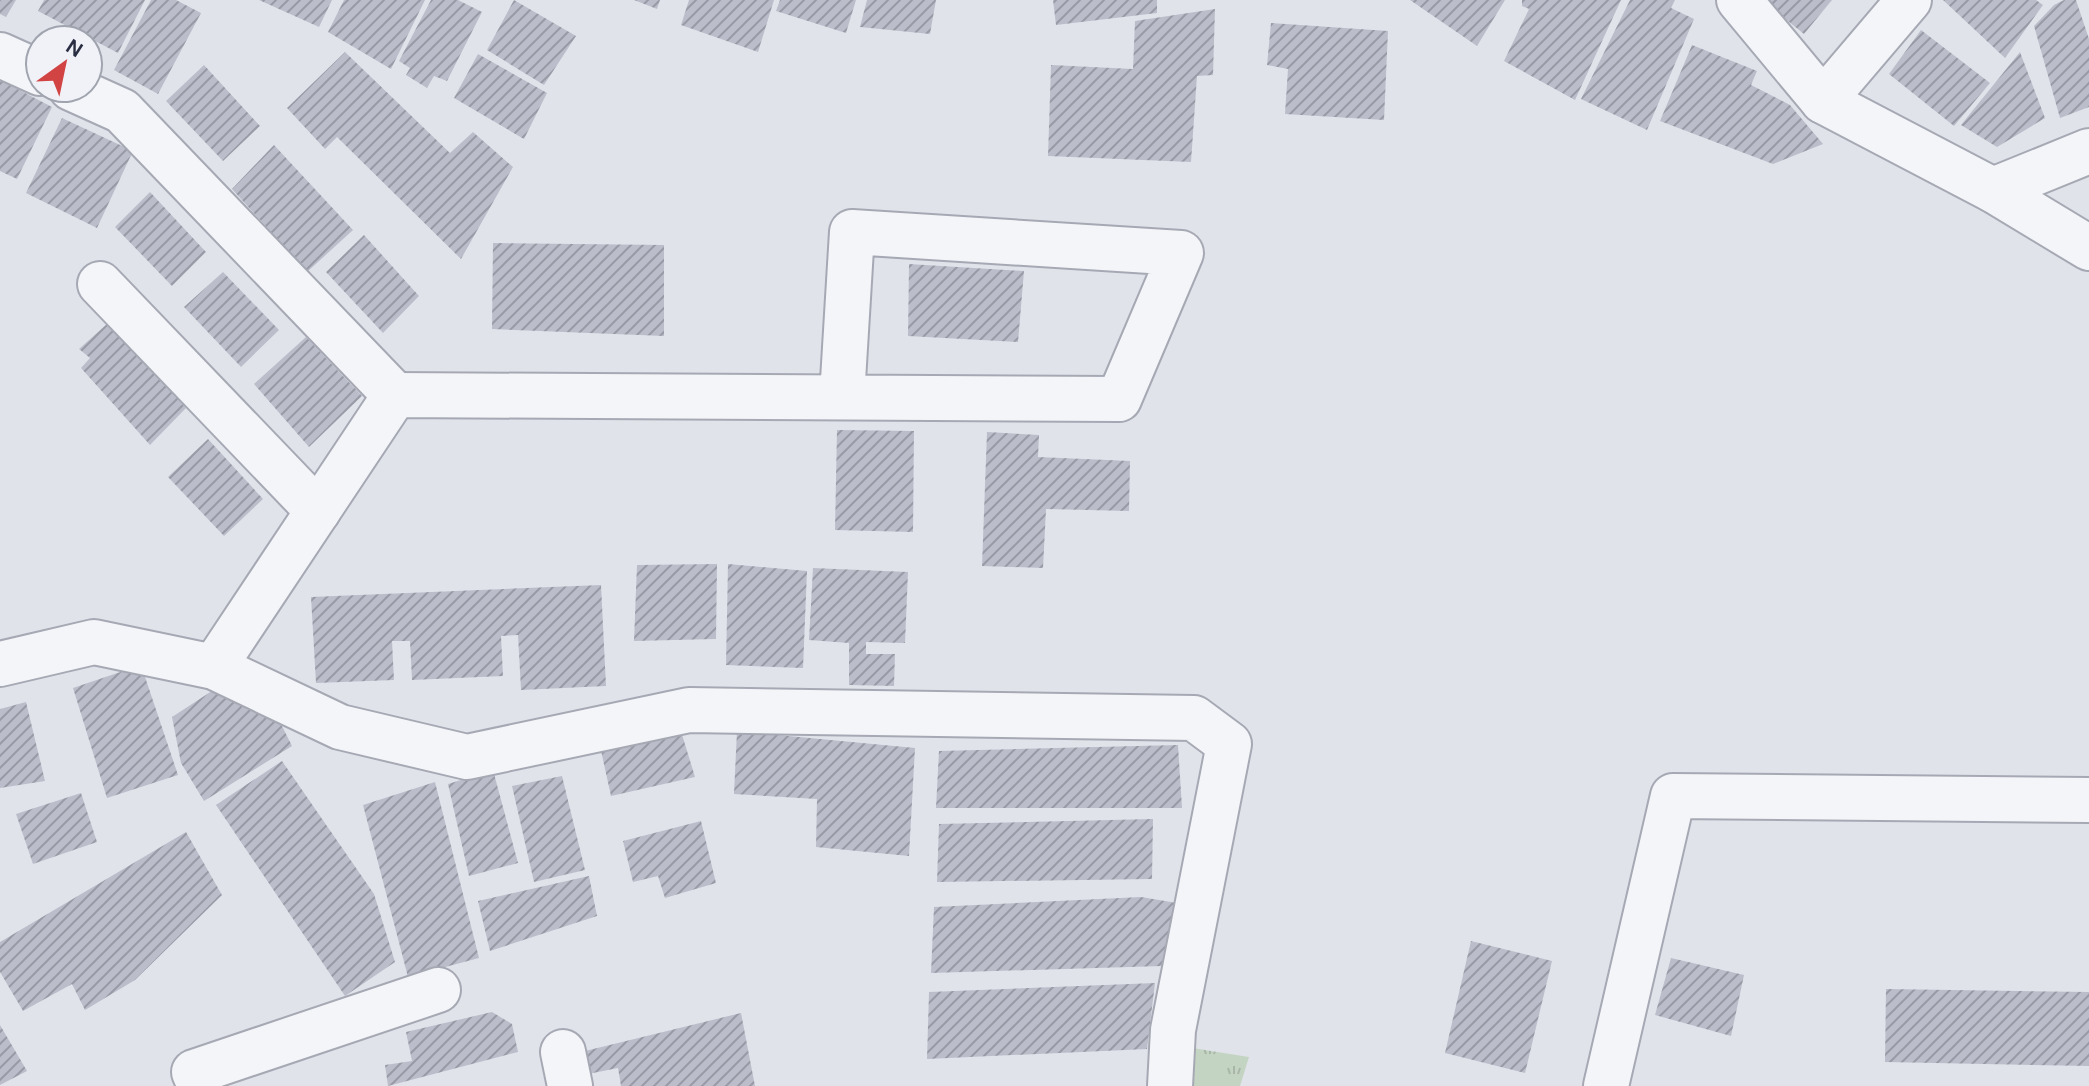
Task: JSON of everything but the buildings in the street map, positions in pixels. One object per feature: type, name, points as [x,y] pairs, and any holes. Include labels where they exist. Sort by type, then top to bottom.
[{"type":"street","points":[[1739,0],[1823,101],[1993,190],[2089,248]]},
{"type":"street","points":[[1823,101],[1909,0]]},
{"type":"street","points":[[0,55],[24,66]]},
{"type":"street","points":[[104,103],[122,111],[395,395],[1119,399],[1181,253],[852,232],[842,397]]},
{"type":"street","points":[[1993,190],[2089,151]]},
{"type":"street","points":[[100,284],[318,511]]},
{"type":"street","points":[[214,667],[395,395]]},
{"type":"street","points":[[0,664],[94,642],[214,667],[340,727],[467,757],[689,710],[1194,718],[1229,744],[1173,1030],[1170,1086]]},
{"type":"street","points":[[1606,1086],[1673,796],[2089,800]]},
{"type":"street","points":[[200,1086],[194,1072],[438,990]]},
{"type":"green space","points":[[1186,1047],[1249,1057],[1240,1086],[1185,1086]]}]
